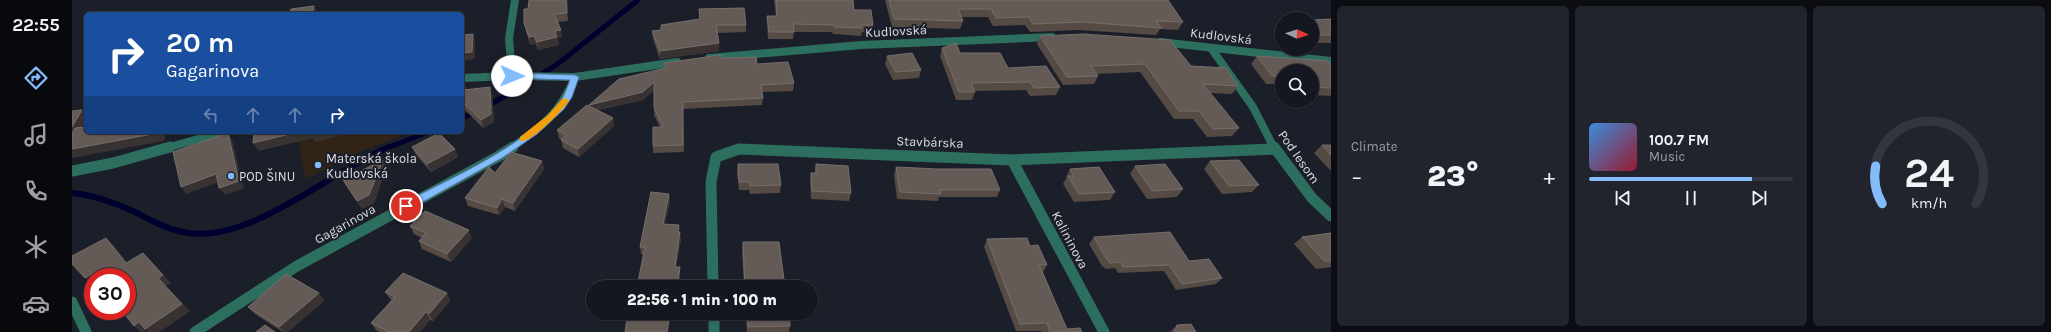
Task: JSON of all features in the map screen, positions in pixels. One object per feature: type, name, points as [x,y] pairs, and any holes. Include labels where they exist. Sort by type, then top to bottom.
[{"type":"street","points":[[512,76],[508,49],[510,19],[515,0]]},
{"type":"street","name":"Kudlovská","points":[[701,59],[861,45],[1063,36]]},
{"type":"street","name":"Kudlovská","points":[[1152,41],[1331,61]]},
{"type":"street","name":"Pod lesom","points":[[1212,48],[1253,107],[1275,149],[1312,198],[1331,216]]},
{"type":"street","points":[[464,78],[512,76],[575,77],[685,61]]},
{"type":"street","name":"Gagarinova","points":[[195,332],[296,266],[499,156],[534,132],[556,112],[567,97],[575,77]]},
{"type":"street","points":[[72,171],[113,163],[215,134]]},
{"type":"street","name":"Stavbárska","points":[[713,280],[711,182],[716,157],[739,149],[1012,160],[1275,149]]},
{"type":"street","name":"Kalininova","points":[[1012,160],[1104,332]]},
{"type":"street","points":[[72,302],[86,332]]},
{"type":"street","points":[[714,320],[714,332]]},
{"type":"shaded area","name":"Materská škola Kudlovská","points":[[297,134],[407,134],[362,151],[305,179]]},
{"type":"building","points":[[529,0],[566,0],[567,13],[554,14],[561,30],[555,31],[557,37],[537,42],[534,36],[529,37],[524,23],[524,9],[528,9]]},
{"type":"building","points":[[776,0],[853,0],[854,10],[871,10],[873,25],[861,25],[862,28],[834,27],[834,25],[793,24],[794,32],[769,32],[767,16],[777,16]]},
{"type":"building","points":[[889,0],[1168,0],[1183,22],[1156,21],[1161,28],[1083,22],[1033,24],[1029,17],[996,18],[991,9],[958,9],[963,21],[894,19]]},
{"type":"building","points":[[314,6],[312,12],[290,12],[291,9]]},
{"type":"building","points":[[744,8],[746,25],[716,25],[719,43],[660,51],[652,31],[661,30],[661,25],[700,19],[699,9]]},
{"type":"building","points":[[1331,19],[1331,35],[1319,35],[1319,20]]},
{"type":"building","points":[[473,34],[472,52],[464,53],[464,35]]},
{"type":"building","points":[[1083,34],[1170,40],[1191,66],[1226,68],[1238,86],[1203,84],[1239,128],[1213,129],[1199,111],[1179,111],[1145,64],[1091,66],[1098,76],[1067,77],[1040,36]]},
{"type":"building","points":[[956,43],[960,53],[1000,53],[1008,68],[1046,66],[1060,87],[1034,88],[1030,82],[971,83],[975,92],[959,92],[942,48]]},
{"type":"building","points":[[912,53],[921,70],[896,72],[887,56]]},
{"type":"building","points":[[721,55],[722,58],[756,57],[757,64],[788,62],[794,83],[761,85],[763,98],[683,102],[683,145],[653,146],[653,127],[663,127],[654,107],[654,82],[643,92],[589,105],[619,79],[666,68],[664,63]]},
{"type":"building","points":[[1257,56],[1328,61],[1331,65],[1331,88],[1319,87],[1319,64],[1275,64],[1275,76],[1272,76]]},
{"type":"building","points":[[490,87],[491,114],[481,120],[464,103],[464,90]]},
{"type":"building","points":[[587,105],[613,118],[578,149],[561,140],[566,135],[557,130]]},
{"type":"building","points":[[82,110],[72,127],[72,111]]},
{"type":"building","points":[[84,127],[84,134],[153,134],[72,149],[72,134],[75,128]]},
{"type":"building","points":[[228,134],[239,181],[219,188],[216,174],[181,187],[173,152]]},
{"type":"building","points":[[254,134],[290,134],[253,143]]},
{"type":"building","points":[[437,134],[440,134],[455,149],[427,164],[412,147]]},
{"type":"building","points":[[1322,145],[1331,145],[1331,155]]},
{"type":"building","points":[[511,152],[542,161],[513,203],[502,199],[497,208],[465,198],[489,167],[495,173]]},
{"type":"building","points":[[383,160],[369,195],[357,201],[343,180]]},
{"type":"building","points":[[1239,160],[1259,185],[1229,186],[1210,161]]},
{"type":"building","points":[[738,164],[778,164],[781,185],[750,186],[750,182],[739,182]]},
{"type":"building","points":[[816,164],[848,166],[851,193],[812,191],[811,173],[816,173]]},
{"type":"building","points":[[1165,164],[1183,189],[1152,191],[1135,166]]},
{"type":"building","points":[[896,167],[991,169],[1000,190],[940,190],[941,194],[900,192]]},
{"type":"building","points":[[1099,167],[1115,192],[1079,194],[1068,176],[1074,176],[1070,169]]},
{"type":"building","points":[[651,192],[669,194],[663,224],[679,225],[678,232],[680,232],[675,267],[680,267],[678,280],[638,280],[645,247],[640,247]]},
{"type":"building","points":[[425,211],[469,230],[447,254],[419,241],[426,233],[410,226]]},
{"type":"building","points":[[1170,232],[1189,261],[1209,259],[1222,278],[1182,284],[1169,265],[1123,267],[1120,262],[1110,263],[1094,237]]},
{"type":"building","points":[[1331,233],[1331,261],[1324,261],[1302,237]]},
{"type":"building","points":[[106,238],[126,263],[143,253],[163,275],[158,278],[182,304],[145,329],[139,322],[134,326],[129,320],[136,320],[136,268],[84,268],[84,277],[72,264],[72,256]]},
{"type":"building","points":[[1027,238],[1030,246],[1038,245],[1047,265],[1039,265],[1067,329],[1080,328],[1082,332],[1050,332],[1047,323],[1020,324],[987,239]]},
{"type":"building","points":[[743,242],[779,242],[784,280],[745,280]]},
{"type":"building","points":[[403,273],[447,293],[429,314],[426,312],[409,332],[389,332],[371,323],[395,297],[385,292]]},
{"type":"building","points":[[286,274],[319,293],[279,327],[248,307]]},
{"type":"building","points":[[627,320],[669,320],[667,332],[625,332]]},
{"type":"building","points":[[748,320],[790,320],[790,326],[748,327]]},
{"type":"building","points":[[1191,324],[1196,332],[1175,332],[1177,325]]},
{"type":"building","points":[[265,325],[275,332],[256,332]]},
{"type":"waterway","points":[[486,107],[555,66],[638,0]]},
{"type":"waterway","points":[[464,117],[476,112]]},
{"type":"waterway","points":[[387,148],[423,134]]},
{"type":"waterway","points":[[72,193],[112,203],[177,231],[208,233],[235,228],[262,218],[289,204],[366,158],[389,147]]},
{"type":"slow traffic","points":[[523,139],[534,132],[551,117],[565,101]]},
{"type":"place","name":"Materská škola Kudlovská","points":[[318,165]]},
{"type":"place","name":"POD ŠINU","points":[[231,176]]},
{"type":"route","points":[[406,206],[499,156],[534,132],[561,107],[567,97],[575,77],[512,76]]}]
